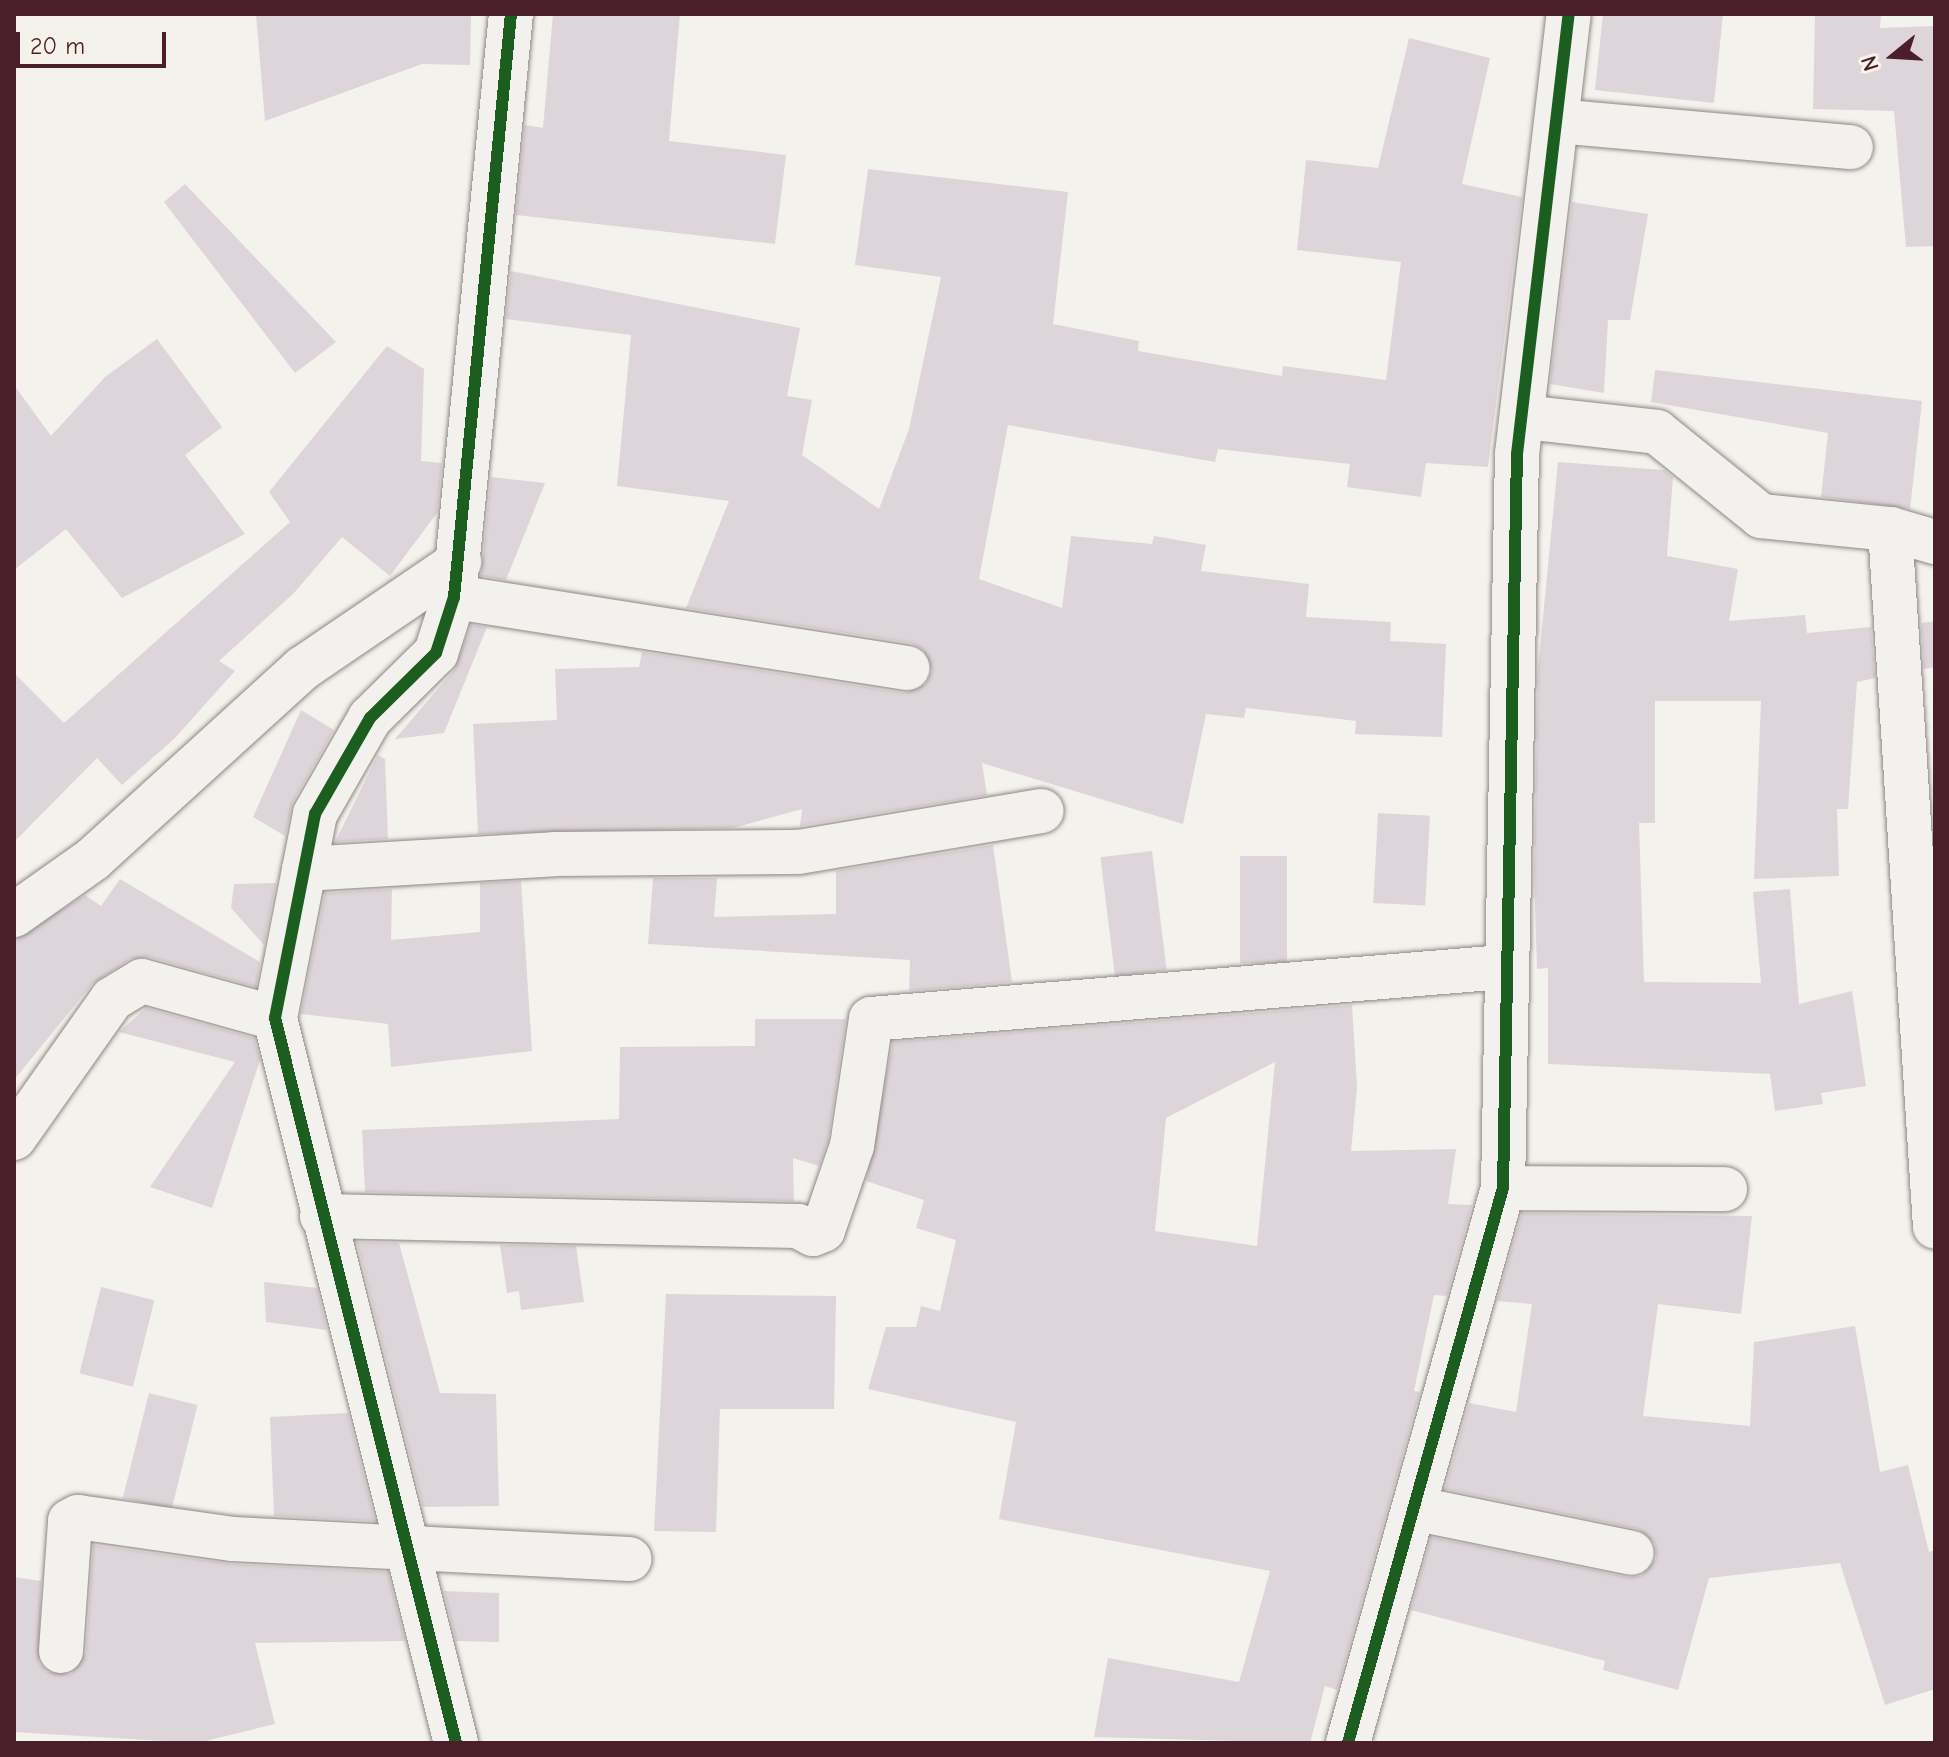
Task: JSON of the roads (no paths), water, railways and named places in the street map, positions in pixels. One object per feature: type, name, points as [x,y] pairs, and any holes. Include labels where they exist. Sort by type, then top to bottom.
[{"type":"street","points":[[456,1743],[275,1018],[315,814],[370,718],[436,653],[457,580],[511,14]]},
{"type":"street","points":[[1348,1743],[1418,1509],[1503,1188],[1503,967],[1524,417],[1569,14]]},
{"type":"street","points":[[1557,121],[1851,147]]},
{"type":"street","points":[[1524,417],[1657,432],[1761,516],[1890,529],[1935,542]]},
{"type":"street","points":[[1890,529],[1935,1227]]},
{"type":"street","points":[[14,915],[93,859],[303,668],[457,580],[907,668]]},
{"type":"street","points":[[304,869],[554,854],[799,852],[1042,811]]},
{"type":"street","points":[[322,1216],[798,1226],[813,1234],[823,1230],[852,1146],[871,1019],[1503,967]]},
{"type":"street","points":[[14,1138],[112,999],[142,981],[275,1018]]},
{"type":"street","points":[[1503,1188],[1725,1189]]},
{"type":"street","points":[[1418,1509],[1632,1553]]},
{"type":"street","points":[[61,1651],[70,1521],[78,1517],[233,1539],[407,1545],[629,1559]]}]
